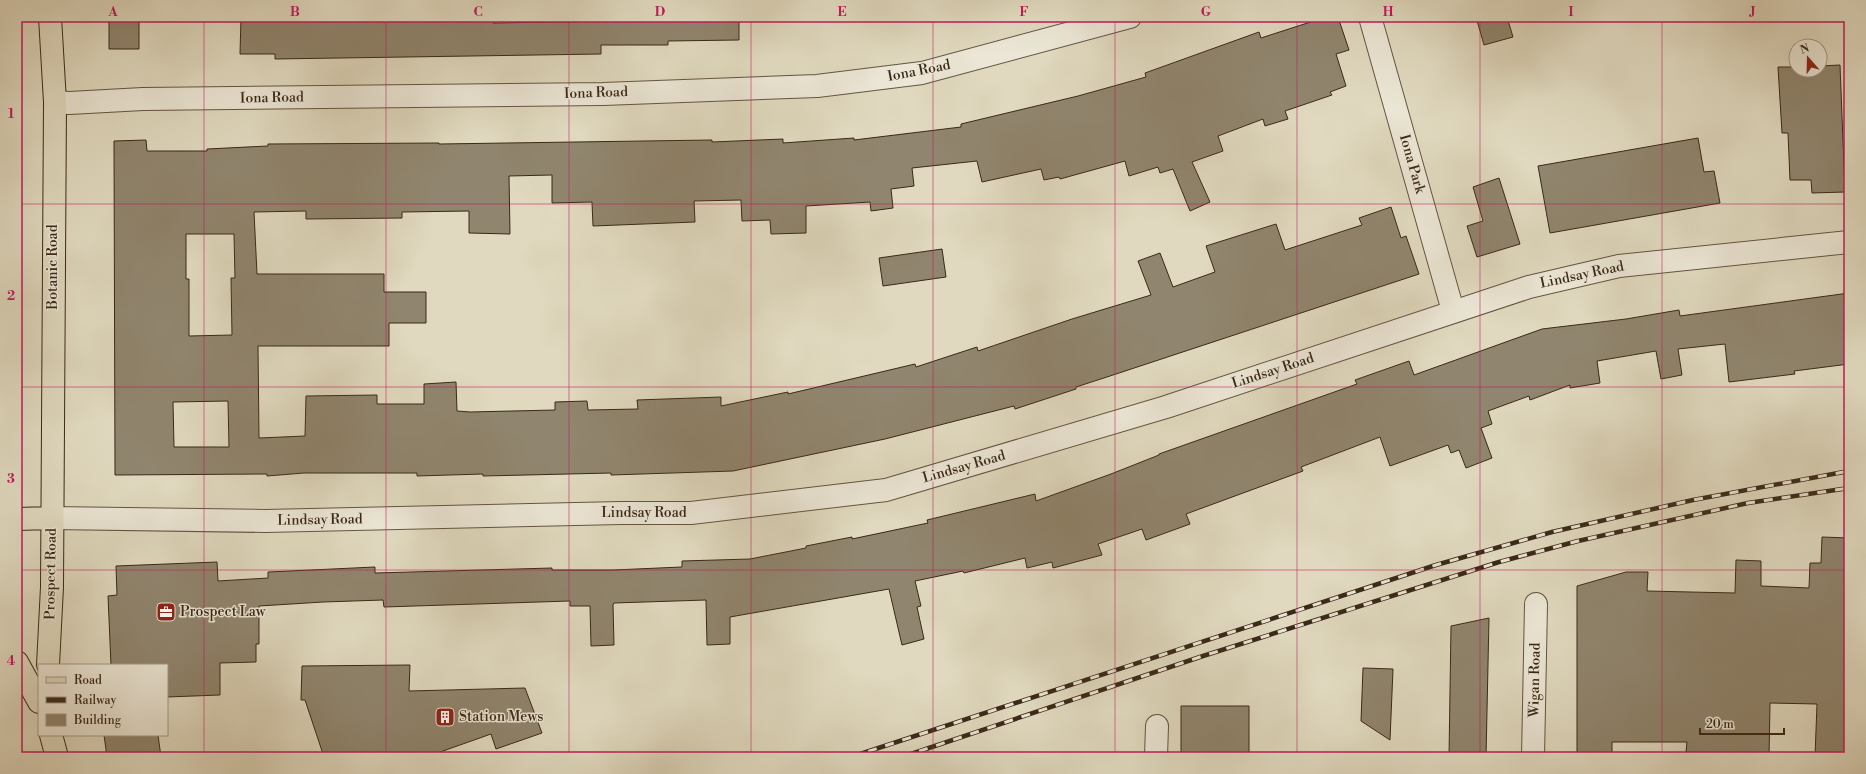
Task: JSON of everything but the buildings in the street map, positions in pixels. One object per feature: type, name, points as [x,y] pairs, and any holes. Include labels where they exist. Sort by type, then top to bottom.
[{"type":"main road","name":"Botanic Road","points":[[50,17],[55,102],[51,518]]},
{"type":"main road","name":"Prospect Road","points":[[17,519],[51,518],[52,587],[48,664]]},
{"type":"main road","points":[[17,662],[38,700]]},
{"type":"main road","points":[[51,736],[57,757]]},
{"type":"street","name":"Iona Road","points":[[55,102],[69,103],[142,99],[603,94],[817,86],[922,73],[1130,17]]},
{"type":"street","name":"Iona Park","points":[[1370,17],[1453,311]]},
{"type":"street","name":"Lindsay Road","points":[[51,518],[265,521],[691,513],[886,490],[1166,407],[1528,287],[1619,266],[1849,242]]},
{"type":"street","name":"Wigan Road","points":[[1533,757],[1536,604]]},
{"type":"street","points":[[1156,757],[1157,726]]},
{"type":"railway","points":[[851,757],[1436,565],[1552,532],[1693,500],[1849,471]]},
{"type":"railway","points":[[902,757],[1203,656],[1499,562],[1578,541],[1748,503],[1849,488]]},
{"type":"place","name":"Prospect Law","points":[[166,612]]},
{"type":"place","name":"Station Mews","points":[[445,717]]}]
